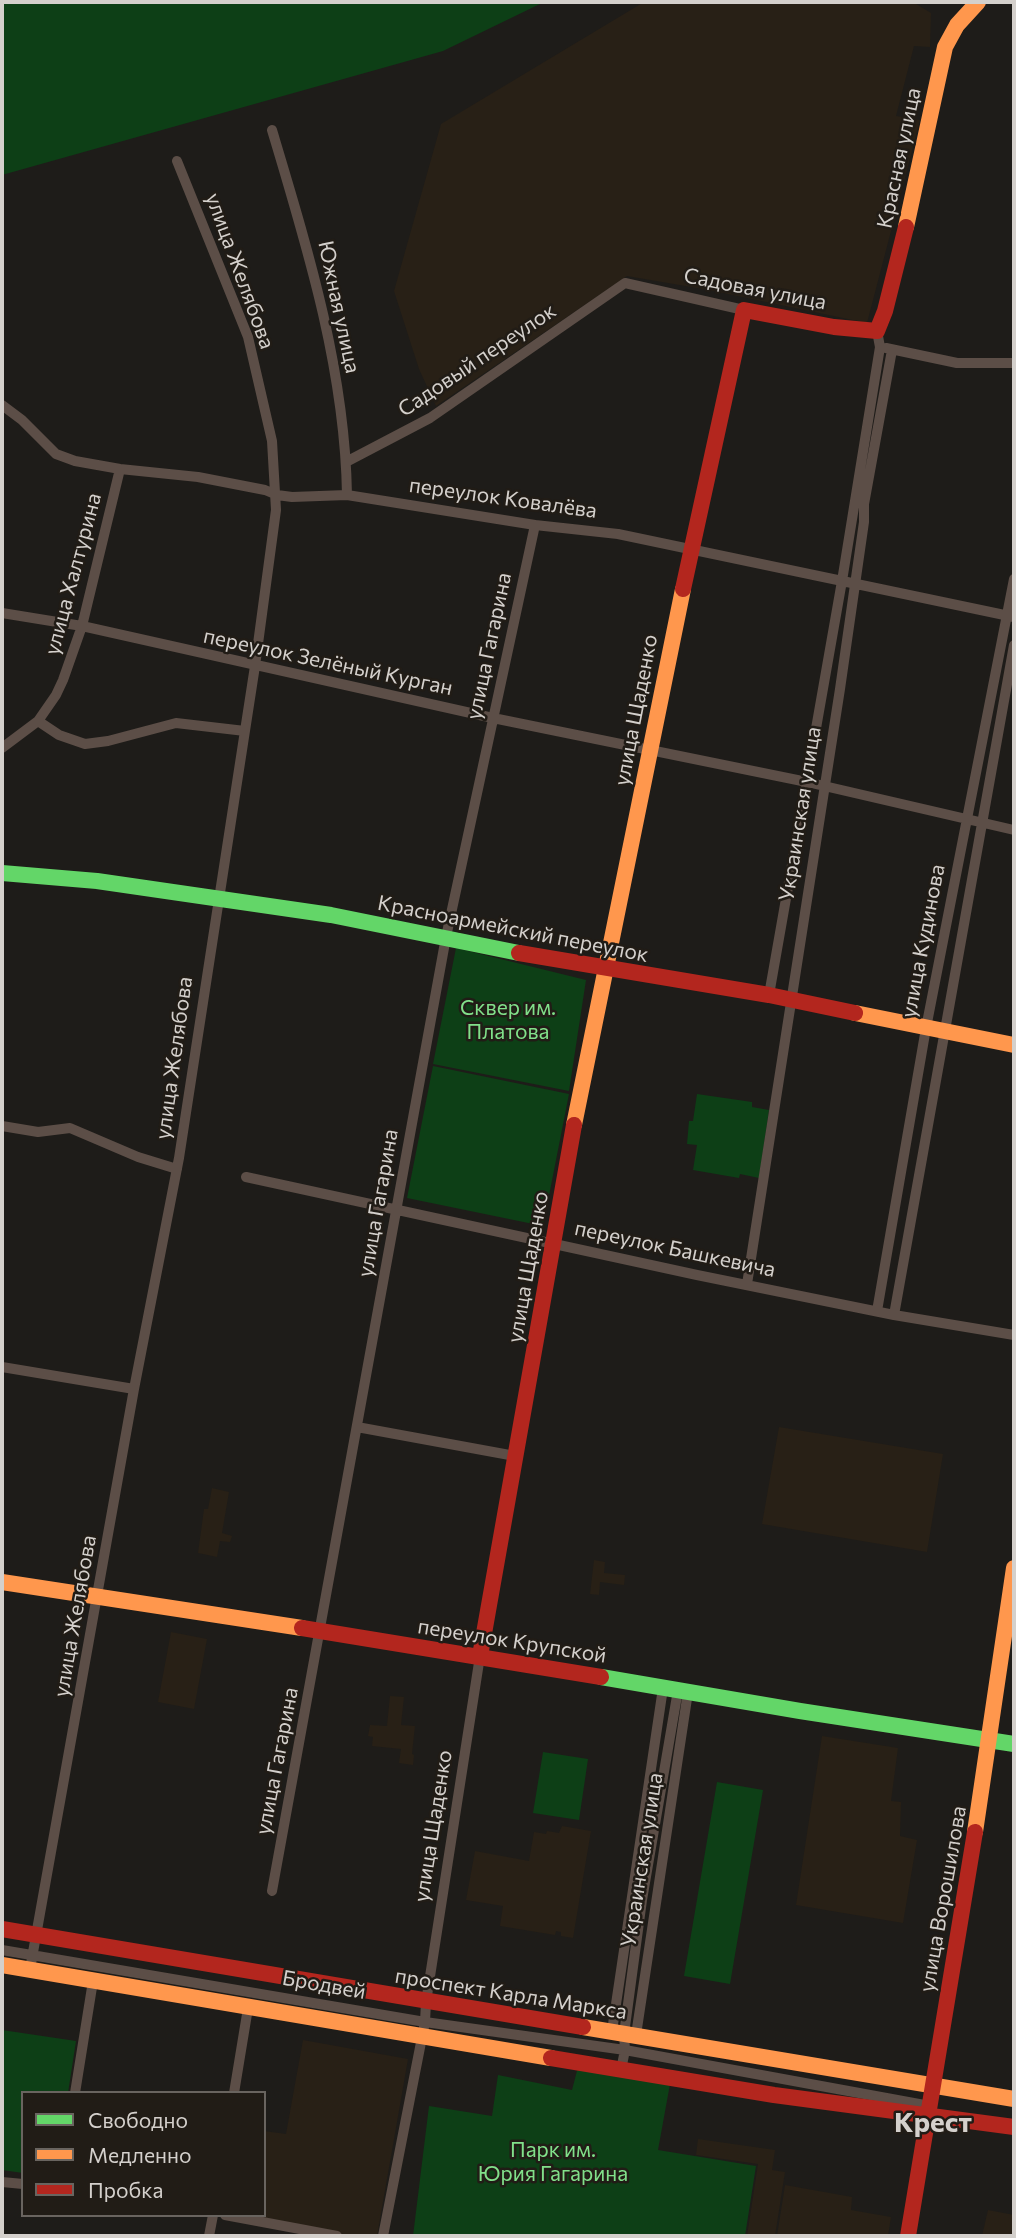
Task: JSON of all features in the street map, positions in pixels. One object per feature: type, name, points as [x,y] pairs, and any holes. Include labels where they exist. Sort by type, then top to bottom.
[{"type":"street","name":"Красная улица","points":[[878,339],[945,47],[957,25],[978,2]]},
{"type":"street","name":"Южная улица","points":[[272,130],[323,308],[344,430],[347,495]]},
{"type":"street","name":"улица Желябова","points":[[30,1962],[134,1389],[177,1169],[255,666],[277,495],[272,441],[248,337],[177,161]]},
{"type":"street","name":"Садовая улица","points":[[625,284],[834,327],[878,339],[892,350],[957,363],[1014,363]]},
{"type":"street","name":"Садовый переулок","points":[[346,463],[430,418],[625,284]]},
{"type":"street","name":"улица Щаденко","points":[[383,2236],[424,2029],[480,1656],[582,1081],[691,550],[744,310]]},
{"type":"street","name":"Украинская улица","points":[[769,995],[842,581],[878,339]]},
{"type":"street","name":"Украинская улица","points":[[747,1284],[855,583],[864,504],[892,350]]},
{"type":"street","name":"переулок Ковалёва","points":[[2,405],[13,412],[56,454],[75,461],[120,469],[198,477],[265,490],[277,495],[347,495],[618,534],[1011,617]]},
{"type":"street","name":"улица Халтурина","points":[[2,748],[38,720],[56,695],[82,626],[120,469]]},
{"type":"street","name":"улица Гагарина","points":[[272,1891],[446,937],[535,524]]},
{"type":"street","name":"улица Кудинова","points":[[877,1311],[926,1028],[966,820],[1011,617],[1014,579]]},
{"type":"street","name":"переулок Зелёный Курган","points":[[2,612],[82,626],[493,718],[807,782],[1014,830]]},
{"type":"street","name":"улица Кудинова","points":[[894,1315],[1014,645]]},
{"type":"street","points":[[38,720],[59,736],[85,744],[108,741],[176,723],[245,731]]},
{"type":"street","name":"Красноармейский переулок","points":[[2,873],[73,878],[358,920],[606,970],[769,995],[1014,1045]]},
{"type":"street","points":[[2,1126],[38,1132],[70,1128],[138,1157],[177,1169]]},
{"type":"street","name":"переулок Башкевича","points":[[246,1177],[395,1211],[894,1315],[1014,1335]]},
{"type":"street","points":[[2,1367],[134,1389]]},
{"type":"street","points":[[357,1427],[515,1456]]},
{"type":"street","name":"улица Ворошилова","points":[[908,2236],[990,1741],[1014,1568]]},
{"type":"street","name":"переулок Крупской","points":[[2,1582],[480,1656],[1014,1744]]},
{"type":"street","name":"Украинская улица","points":[[624,2033],[637,1899],[676,1690]]},
{"type":"street","name":"Украинская улица","points":[[624,2033],[655,1902],[676,1690]]},
{"type":"street","points":[[637,1899],[655,1902]]},
{"type":"street","name":"проспект Карла Маркса","points":[[2,1929],[1014,2099]]},
{"type":"street","name":"Бродвей","points":[[2,1950],[30,1962],[424,2029],[625,2050],[929,2111]]},
{"type":"street","points":[[2,1965],[30,1962],[93,1981],[248,2008],[424,2029],[621,2070],[774,2095],[929,2111],[1014,2127]]},
{"type":"street","points":[[75,2091],[93,1981]]},
{"type":"street","points":[[234,2091],[248,2008]]},
{"type":"street","points":[[621,2070],[625,2050],[624,2033]]},
{"type":"street","points":[[2,2182],[21,2184]]},
{"type":"street","points":[[209,2236],[212,2217]]},
{"type":"street","points":[[236,2217],[337,2236]]},
{"type":"shaded area","points":[[644,2],[913,2],[931,13],[930,47],[914,46],[896,116],[920,120],[867,323],[627,276],[436,406],[419,369],[394,291],[441,124]]},
{"type":"shaded area","points":[[779,1427],[943,1454],[927,1552],[762,1524]]},
{"type":"shaded area","points":[[212,1488],[229,1492],[222,1533],[232,1536],[230,1542],[220,1541],[217,1557],[198,1553],[204,1509],[208,1509]]},
{"type":"shaded area","points":[[594,1560],[605,1562],[604,1573],[625,1575],[624,1585],[600,1582],[599,1595],[590,1594]]},
{"type":"shaded area","points":[[171,1632],[207,1639],[194,1709],[158,1702]]},
{"type":"shaded area","points":[[390,1696],[404,1697],[401,1725],[415,1726],[413,1765],[399,1763],[401,1749],[372,1746],[373,1737],[368,1736],[370,1725],[387,1726]]},
{"type":"shaded area","points":[[822,1736],[898,1748],[891,1801],[901,1802],[900,1836],[917,1840],[903,1923],[796,1905]]},
{"type":"shaded area","points":[[562,1826],[591,1831],[573,1938],[561,1936],[561,1932],[556,1931],[555,1935],[500,1926],[503,1906],[466,1900],[475,1851],[529,1861],[534,1832],[559,1833]]},
{"type":"shaded area","points":[[303,2040],[408,2059],[377,2236],[354,2236],[247,2217],[266,2217],[266,2131],[286,2134]]},
{"type":"shaded area","points":[[698,2139],[775,2150],[772,2170],[785,2172],[775,2236],[747,2236],[758,2164],[696,2155]]},
{"type":"shaded area","points":[[785,2185],[852,2197],[851,2210],[891,2217],[888,2236],[777,2236]]},
{"type":"shaded area","points":[[988,2210],[1014,2215],[1014,2236],[982,2236]]},
{"type":"green space","points":[[2,2],[544,2],[443,51],[2,175]]},
{"type":"green space","name":"Сквер им. Платова","points":[[456,948],[586,980],[569,1091],[433,1064]]},
{"type":"green space","points":[[433,1066],[569,1094],[543,1226],[407,1198]]},
{"type":"green space","points":[[697,1094],[752,1102],[752,1107],[769,1110],[759,1178],[740,1174],[739,1178],[693,1170],[697,1145],[687,1144],[689,1121],[693,1121]]},
{"type":"green space","points":[[543,1752],[588,1759],[579,1820],[533,1813]]},
{"type":"green space","points":[[717,1782],[763,1790],[730,1984],[684,1976]]},
{"type":"green space","points":[[2,2030],[76,2041],[68,2091],[21,2091],[21,2173],[2,2170]]},
{"type":"green space","name":"Парк им. Юрия Гагарина","points":[[578,2067],[670,2084],[658,2150],[756,2166],[745,2236],[413,2236],[429,2106],[492,2116],[498,2075],[572,2090]]},
{"type":"traffic: fast","points":[[2,873],[97,881],[331,915],[519,953]]},
{"type":"traffic: fast","points":[[601,1677],[1014,1744]]},
{"type":"traffic: slow","points":[[906,227],[945,47],[957,25],[978,2]]},
{"type":"traffic: slow","points":[[574,1125],[683,589]]},
{"type":"traffic: slow","points":[[855,1013],[1014,1045]]},
{"type":"traffic: slow","points":[[975,1832],[1014,1568]]},
{"type":"traffic: slow","points":[[2,1582],[302,1628]]},
{"type":"traffic: slow","points":[[2,1965],[551,2058]]},
{"type":"traffic: slow","points":[[583,2027],[1014,2099]]},
{"type":"traffic: jam","points":[[683,589],[744,310],[834,327],[877,331],[885,311],[906,227]]},
{"type":"traffic: jam","points":[[519,953],[769,995],[855,1013]]},
{"type":"traffic: jam","points":[[480,1656],[574,1125]]},
{"type":"traffic: jam","points":[[302,1628],[601,1677]]},
{"type":"traffic: jam","points":[[908,2236],[975,1832]]},
{"type":"traffic: jam","points":[[2,1929],[583,2027]]},
{"type":"traffic: jam","points":[[551,2058],[774,2095],[1014,2127]]},
{"type":"district","name":"Крест","points":[[933,2123]]}]
